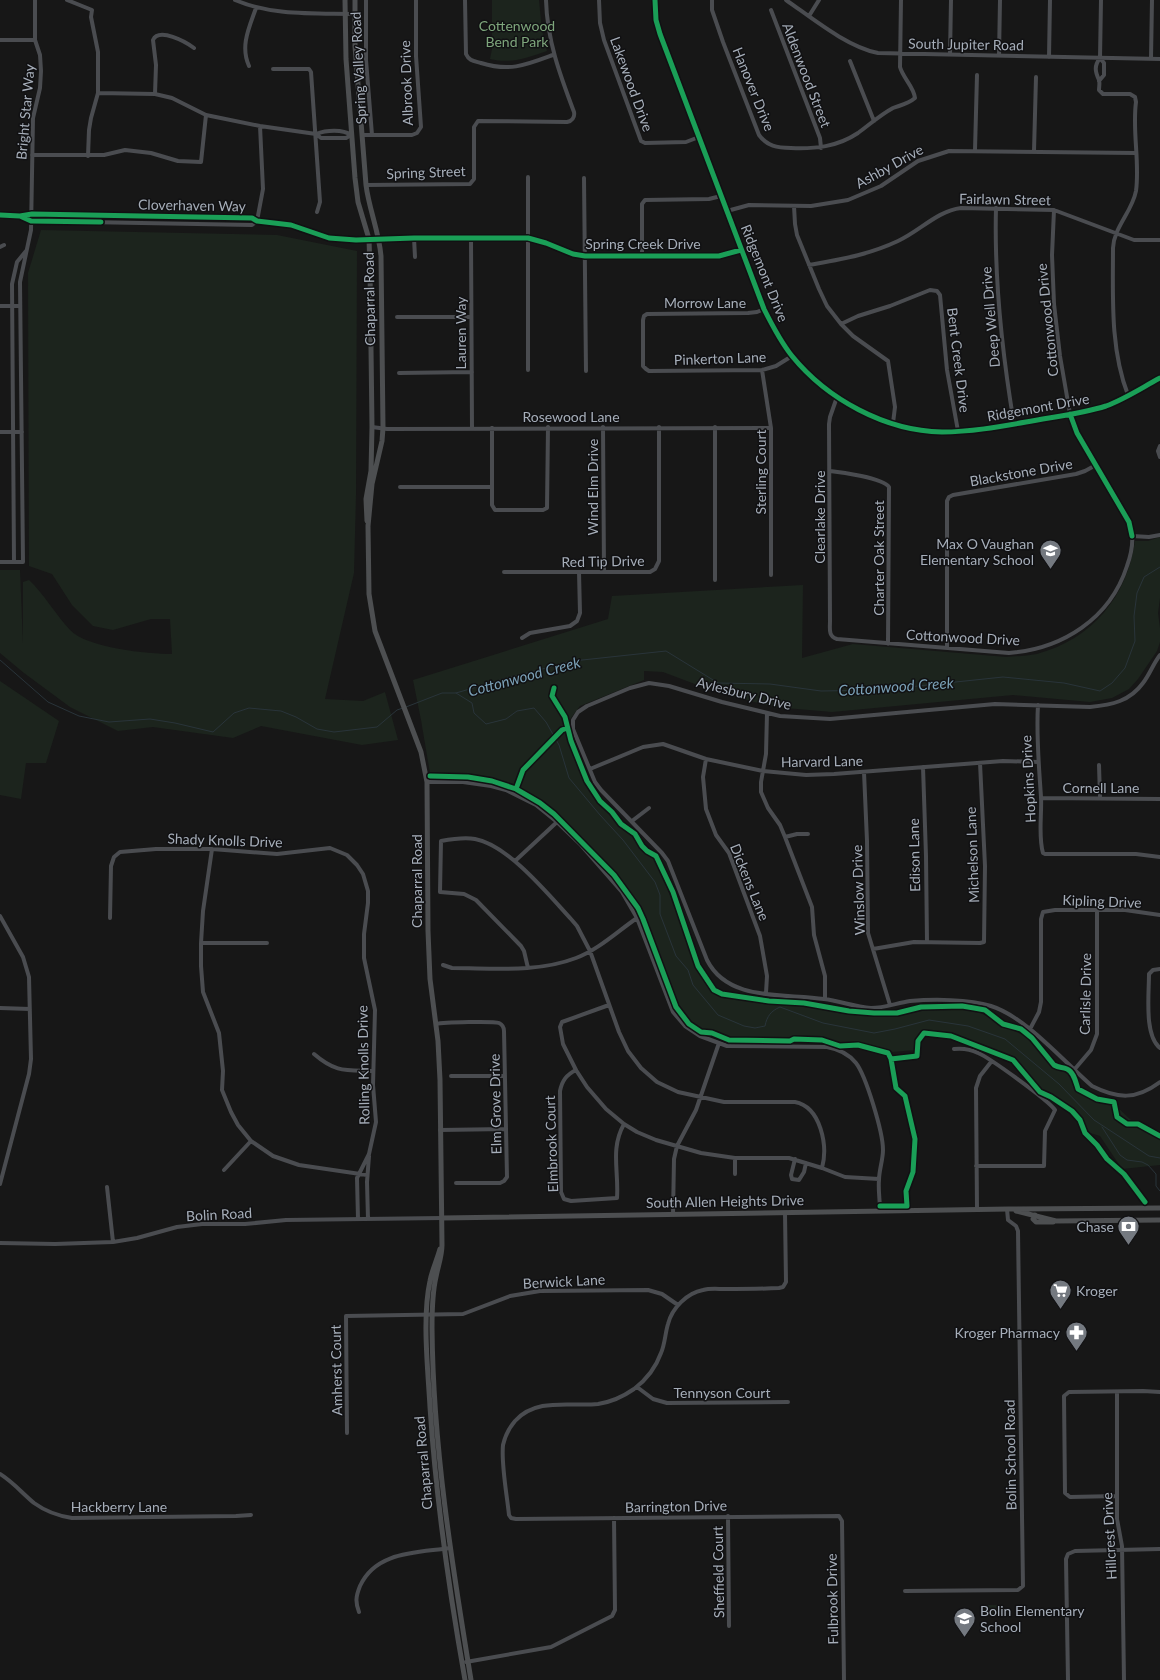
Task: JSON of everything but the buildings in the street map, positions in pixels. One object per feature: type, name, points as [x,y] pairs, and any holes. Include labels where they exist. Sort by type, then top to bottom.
[{"type":"main road","name":"Chaparral Road","points":[[346,0],[346,59],[357,197],[369,240],[372,427],[371,464],[366,505],[371,610],[378,637],[416,738],[423,761],[427,782],[428,931],[430,979],[436,1024],[440,1080],[442,1218],[442,1256],[429,1315],[447,1549],[465,1663],[465,1680]]},
{"type":"main road","name":"Chaparral Road","points":[[355,0],[355,46],[366,184],[379,239],[381,256],[383,428],[382,441],[370,497],[368,526]]},
{"type":"main road","points":[[352,135],[362,134]]},
{"type":"main road","points":[[1034,1215],[1040,1212],[1070,1208]]},
{"type":"main road","points":[[1148,1208],[1148,1220]]},
{"type":"main road","name":"South Allen Heights Drive","points":[[442,1218],[785,1213],[880,1210],[1160,1208]]},
{"type":"main road","name":"South Allen Heights Drive","points":[[1008,1209],[1056,1221],[1160,1220]]},
{"type":"main road","name":"Chaparral Road","points":[[465,1663],[471,1680]]},
{"type":"street","name":"Bright Star Way","points":[[26,251],[17,262],[12,284],[11,306],[14,432],[14,562],[23,562],[20,282],[26,251],[32,214],[33,118],[40,88],[41,71],[40,55],[35,40],[35,0]]},
{"type":"street","points":[[67,0],[92,10],[91,18],[98,52],[98,92],[90,118],[88,156]]},
{"type":"street","points":[[235,0],[256,8],[292,12],[355,14]]},
{"type":"street","name":"Spring Valley Road","points":[[366,0],[366,60],[372,135]]},
{"type":"street","name":"Albrook Drive","points":[[362,134],[412,135],[418,133],[421,128],[416,56],[416,0]]},
{"type":"street","points":[[465,0],[466,54],[470,60],[494,67],[512,68],[529,64],[553,55],[548,28],[546,0]]},
{"type":"street","name":"Lakewood Drive","points":[[599,0],[600,19],[604,40],[641,141],[645,143],[686,142],[699,137]]},
{"type":"street","name":"Ridgemont Drive","points":[[654,0],[656,20],[660,34],[764,309],[777,334],[792,356],[811,376],[838,397],[860,410],[892,423],[920,430],[958,431],[1014,424],[1070,414],[1107,405],[1160,378]]},
{"type":"street","name":"Hanover Drive","points":[[712,0],[712,10],[723,42],[759,135],[769,144],[778,148],[811,149],[840,144],[893,108],[910,103],[915,98],[914,92],[902,74],[899,54]]},
{"type":"street","name":"South Jupiter Road","points":[[786,0],[848,42],[863,49],[878,53],[1160,58]]},
{"type":"street","points":[[809,16],[819,0]]},
{"type":"street","points":[[899,54],[900,0]]},
{"type":"street","points":[[950,55],[951,0]]},
{"type":"street","points":[[999,56],[1000,0]]},
{"type":"street","points":[[1049,57],[1050,0]]},
{"type":"street","points":[[1101,0],[1100,58],[1096,63],[1095,75],[1099,81],[1099,90],[1103,94],[1130,94],[1135,97],[1136,102],[1136,182],[1134,198],[1116,234],[1113,248],[1114,321],[1122,378],[1128,395]]},
{"type":"street","points":[[1151,58],[1152,0]]},
{"type":"street","points":[[249,66],[245,57],[245,45],[247,32],[256,8]]},
{"type":"street","name":"Aldenwood Street","points":[[771,10],[820,138],[821,148]]},
{"type":"street","points":[[154,94],[156,65],[153,40],[155,36],[158,35],[176,38],[186,42],[194,48]]},
{"type":"street","points":[[0,40],[35,40]]},
{"type":"street","name":"Spring Street","points":[[366,184],[470,184],[474,179],[474,127],[478,121],[567,122],[573,119],[574,112],[553,55]]},
{"type":"street","points":[[1099,81],[1104,75],[1104,63],[1100,58]]},
{"type":"street","points":[[850,61],[874,121]]},
{"type":"street","points":[[273,69],[309,69],[311,72],[320,202],[317,212]]},
{"type":"street","points":[[975,150],[977,75]]},
{"type":"street","points":[[1034,151],[1036,76]]},
{"type":"street","points":[[98,92],[154,94],[172,98],[206,115],[260,126],[316,134],[322,132],[345,132],[352,135]]},
{"type":"street","points":[[32,155],[88,156],[104,155],[125,150],[151,153],[178,161],[201,162],[206,115]]},
{"type":"street","points":[[257,222],[263,189],[260,126]]},
{"type":"street","name":"Ashby Drive","points":[[727,211],[748,206],[821,205],[848,200],[881,186],[910,165],[925,158],[949,151],[975,150],[1136,153]]},
{"type":"street","points":[[528,177],[528,370]]},
{"type":"street","points":[[584,178],[586,371]]},
{"type":"street","points":[[642,257],[642,204],[645,200],[709,199],[721,196]]},
{"type":"street","points":[[794,206],[796,229],[822,297],[841,324],[853,336],[888,361],[895,407],[892,423]]},
{"type":"street","name":"Fairlawn Street","points":[[809,265],[856,257],[876,250],[908,236],[950,210],[965,208],[1054,210],[1134,240],[1160,240]]},
{"type":"street","name":"Deep Well Drive","points":[[996,208],[995,254],[997,302],[1014,424]]},
{"type":"street","name":"Cottonwood Drive","points":[[832,637],[837,640],[999,653],[1024,652],[1053,644],[1072,635],[1094,618],[1114,594],[1129,561],[1132,550],[1132,536],[1129,522],[1077,433],[1070,414],[1060,356],[1054,304],[1052,255],[1054,210]]},
{"type":"street","name":"Cloverhaven Way","points":[[0,215],[20,216],[32,214],[252,218],[257,222],[291,225],[329,238],[356,240],[379,239]]},
{"type":"street","name":"Cloverhaven Way","points":[[20,216],[31,221],[252,225],[257,222]]},
{"type":"street","points":[[414,238],[415,257]]},
{"type":"street","name":"Lauren Way","points":[[471,238],[472,428]]},
{"type":"street","name":"Spring Creek Drive","points":[[379,239],[528,238],[546,243],[573,254],[585,256],[719,256],[741,250]]},
{"type":"street","name":"Bent Creek Drive","points":[[841,324],[858,316],[890,306],[930,290],[936,290],[940,295],[947,370],[958,431]]},
{"type":"street","points":[[0,306],[20,306]]},
{"type":"street","name":"Morrow Lane","points":[[646,369],[643,364],[643,320],[645,315],[748,314],[764,309]]},
{"type":"street","points":[[397,317],[471,317]]},
{"type":"street","name":"Pinkerton Lane","points":[[646,369],[762,370],[776,366],[792,356]]},
{"type":"street","name":"Sterling Court","points":[[762,370],[771,428],[771,575]]},
{"type":"street","points":[[398,372],[472,372]]},
{"type":"street","name":"Clearlake Drive","points":[[832,637],[830,633],[829,424],[830,417],[838,397]]},
{"type":"street","name":"Rosewood Lane","points":[[372,427],[771,428]]},
{"type":"street","name":"Wind Elm Drive","points":[[603,427],[604,572]]},
{"type":"street","name":"Red Tip Drive","points":[[504,572],[650,572],[655,569],[659,564],[659,427]]},
{"type":"street","points":[[715,427],[715,580]]},
{"type":"street","points":[[492,428],[492,505],[497,510],[546,509],[548,504],[548,428]]},
{"type":"street","points":[[0,432],[22,432]]},
{"type":"street","points":[[1159,448],[1158,453],[1160,457]]},
{"type":"street","name":"Blackstone Drive","points":[[947,648],[947,501],[949,497],[953,495],[1076,474],[1085,472],[1096,465]]},
{"type":"street","name":"Charter Oak Street","points":[[830,471],[847,472],[884,482],[889,487],[888,644]]},
{"type":"street","points":[[400,487],[492,487]]},
{"type":"street","points":[[1132,536],[1149,537],[1160,535]]},
{"type":"street","points":[[0,562],[14,562]]},
{"type":"street","points":[[522,638],[530,633],[570,626],[577,621],[580,613],[579,572]]},
{"type":"street","name":"Aylesbury Drive","points":[[590,769],[573,729],[573,720],[578,712],[588,706],[630,688],[649,683],[669,686],[767,714],[806,718],[830,719],[995,704],[1090,707],[1106,706],[1117,703],[1131,696],[1143,683],[1160,655]]},
{"type":"street","name":"Hopkins Drive","points":[[1038,705],[1038,762],[1041,798],[1041,842],[1043,853],[1136,854],[1160,857]]},
{"type":"street","points":[[767,714],[766,754],[762,771],[761,792],[763,799],[785,838],[812,907],[814,935],[825,976],[825,999]]},
{"type":"street","name":"Harvard Lane","points":[[590,769],[643,747],[663,744],[706,759],[762,771],[806,775],[980,763],[1038,762]]},
{"type":"street","name":"Dickens Lane","points":[[706,759],[703,777],[706,809],[716,835],[729,853],[760,936],[768,976],[766,993]]},
{"type":"street","name":"Michelson Lane","points":[[926,942],[983,943],[985,940],[985,866],[980,763]]},
{"type":"street","points":[[1099,765],[1100,797]]},
{"type":"street","name":"Edison Lane","points":[[922,767],[926,856],[926,942]]},
{"type":"street","points":[[590,769],[601,790],[632,821],[668,861],[701,948],[710,966],[716,974],[728,984],[741,989],[794,997],[825,999],[871,1008],[911,1001],[968,1001],[978,1003],[999,1010],[1030,1029],[1092,1086],[1110,1094],[1123,1096],[1144,1093],[1160,1082]]},
{"type":"street","name":"Winslow Drive","points":[[864,772],[867,841],[868,933],[890,1005]]},
{"type":"street","points":[[427,782],[463,782],[506,790],[536,805],[557,822],[580,844],[622,892],[637,918],[673,1012],[685,1026],[700,1036],[727,1046],[827,1047],[841,1050],[849,1056],[856,1063],[862,1073],[882,1134],[883,1150],[879,1179],[880,1210]]},
{"type":"street","name":"Cornell Lane","points":[[1041,798],[1100,797],[1160,799]]},
{"type":"street","points":[[632,821],[649,808]]},
{"type":"street","points":[[515,861],[557,822]]},
{"type":"street","points":[[785,838],[797,834],[808,834]]},
{"type":"street","points":[[528,968],[524,951],[521,946],[479,903],[464,894],[440,892],[441,840],[459,838],[475,839],[490,844],[502,851],[515,861],[571,919],[577,926],[590,951],[609,1005],[628,1051],[641,1068],[658,1082],[678,1092],[724,1102],[795,1102],[804,1104],[813,1111],[822,1137],[825,1153],[822,1168]]},
{"type":"street","name":"Shady Knolls Drive","points":[[110,918],[111,866],[114,856],[117,853],[156,849],[212,849],[277,854],[332,848]]},
{"type":"street","name":"Rolling Knolls Drive","points":[[332,848],[341,851],[352,860],[363,874],[366,883],[368,903],[363,947],[366,973],[375,1010],[373,1095],[376,1122],[369,1154],[368,1219]]},
{"type":"street","points":[[212,849],[200,943],[203,992],[219,1033],[223,1072],[222,1090],[234,1119],[251,1141],[273,1156],[291,1163],[314,1168],[368,1174]]},
{"type":"street","name":"Kipling Drive","points":[[1030,1029],[1039,1012],[1041,1002],[1041,919],[1043,912],[1055,910],[1125,910],[1160,915]]},
{"type":"street","name":"Carlisle Drive","points":[[1074,1070],[1091,1050],[1097,1034],[1096,911]]},
{"type":"street","points":[[0,916],[19,949],[26,967],[30,984],[30,1069],[0,1184]]},
{"type":"street","points":[[443,965],[452,968],[528,968],[558,963],[576,958],[590,951],[637,918]]},
{"type":"street","points":[[873,949],[914,942],[926,942]]},
{"type":"street","points":[[200,943],[267,943]]},
{"type":"street","points":[[1160,970],[1153,970],[1149,974],[1150,1033],[1155,1043],[1160,1048]]},
{"type":"street","points":[[609,1005],[561,1023],[560,1027],[563,1044],[576,1070],[593,1094],[624,1124],[652,1138],[700,1153],[735,1158],[775,1157],[796,1160],[849,1178],[879,1179]]},
{"type":"street","points":[[0,1008],[30,1009]]},
{"type":"street","name":"Elm Grove Drive","points":[[436,1024],[455,1022],[498,1023],[503,1026],[504,1031],[507,1174],[504,1181],[500,1183],[456,1183]]},
{"type":"street","points":[[673,1214],[674,1159],[677,1146],[696,1110],[719,1043]]},
{"type":"street","points":[[954,1049],[965,1048],[980,1054],[1022,1083],[1054,1109],[1054,1113],[1045,1131],[1044,1166],[976,1166]]},
{"type":"street","points":[[314,1054],[337,1069],[373,1071]]},
{"type":"street","points":[[977,1209],[976,1088],[980,1076],[991,1062]]},
{"type":"street","name":"Elmbrook Court","points":[[576,1070],[567,1075],[560,1091],[561,1192],[564,1199],[571,1201],[615,1199],[617,1195],[616,1146],[617,1138],[624,1124]]},
{"type":"street","points":[[451,1076],[505,1076]]},
{"type":"street","points":[[440,1130],[506,1129]]},
{"type":"street","points":[[224,1170],[251,1141]]},
{"type":"street","name":"Rolling Knolls Drive","points":[[358,1219],[357,1178],[369,1154]]},
{"type":"street","points":[[735,1158],[735,1174]]},
{"type":"street","points":[[796,1160],[791,1175],[792,1179],[799,1180],[806,1163]]},
{"type":"street","points":[[106,1187],[113,1242]]},
{"type":"street","points":[[357,1204],[368,1204]]},
{"type":"street","name":"Bolin School Road","points":[[905,1591],[1018,1590],[1023,1586],[1018,1231],[1016,1226],[1008,1220],[1008,1209]]},
{"type":"street","points":[[637,1387],[650,1373],[659,1359],[664,1345],[669,1319],[678,1305],[689,1296],[703,1290],[784,1287],[786,1282],[785,1213]]},
{"type":"street","name":"Bolin Road","points":[[0,1243],[55,1244],[113,1242],[193,1225],[245,1224],[286,1220],[442,1218]]},
{"type":"street","name":"Berwick Lane","points":[[429,1315],[467,1313],[510,1296],[545,1291],[648,1290],[662,1294],[678,1305]]},
{"type":"street","name":"Amherst Court","points":[[347,1433],[346,1316],[429,1315]]},
{"type":"street","name":"Tennyson Court","points":[[637,1387],[653,1398],[667,1403],[788,1402]]},
{"type":"street","name":"Barrington Drive","points":[[637,1387],[620,1397],[603,1403],[549,1405],[537,1407],[523,1414],[516,1420],[508,1433],[503,1448],[509,1514],[511,1518],[837,1515],[840,1517]]},
{"type":"street","points":[[1117,1496],[1070,1497],[1066,1495],[1064,1489],[1063,1411],[1063,1399],[1065,1394],[1069,1392],[1160,1392]]},
{"type":"street","name":"Hillcrest Drive","points":[[1117,1392],[1117,1519],[1122,1550],[1124,1680]]},
{"type":"street","name":"Hackberry Lane","points":[[0,1474],[38,1505],[54,1513],[72,1518],[251,1515]]},
{"type":"street","name":"Sheffield Court","points":[[728,1516],[729,1626]]},
{"type":"street","name":"Fulbrook Drive","points":[[840,1517],[842,1521],[844,1680]]},
{"type":"street","points":[[465,1663],[551,1647],[612,1616],[615,1610],[614,1518]]},
{"type":"street","points":[[359,1612],[356,1604],[358,1592],[365,1578],[375,1566],[387,1559],[399,1555],[447,1549]]},
{"type":"street","points":[[1068,1680],[1066,1559],[1068,1554],[1075,1551],[1160,1549]]},
{"type":"green space","name":"Cottenwood Bend Park","points":[[492,0],[539,0],[542,31],[547,51],[512,61],[490,59],[492,49]]},
{"type":"green space","points":[[41,230],[277,235],[357,251],[356,495],[354,573],[325,699],[363,701],[385,692],[398,740],[362,745],[261,726],[233,738],[153,727],[118,731],[70,707],[0,653],[0,570],[20,570],[23,644],[23,582],[29,580],[70,630],[78,636],[103,646],[118,649],[148,653],[172,654],[170,619],[151,619],[113,630],[93,626],[72,605],[52,574],[29,566],[28,273]]},
{"type":"green space","points":[[1160,537],[1160,598],[1158,613],[1160,642],[1157,651],[1138,679],[1129,689],[1112,698],[1090,702],[1013,695],[832,712],[774,707],[716,692],[663,672],[644,671],[644,680],[580,706],[565,726],[586,781],[599,802],[622,826],[634,835],[646,853],[656,859],[697,966],[713,991],[724,996],[862,1014],[892,1014],[916,1010],[952,1008],[975,1010],[1032,1040],[1051,1062],[1066,1072],[1073,1080],[1077,1090],[1097,1100],[1114,1104],[1132,1121],[1160,1137],[1160,1165],[1122,1169],[1100,1136],[1087,1132],[1079,1116],[1055,1098],[1041,1092],[1015,1058],[954,1035],[926,1032],[917,1040],[916,1050],[892,1052],[873,1046],[844,1047],[825,1042],[731,1043],[702,1034],[688,1025],[676,1010],[637,912],[607,870],[546,809],[521,793],[497,784],[467,778],[431,779],[413,680],[608,619],[612,596],[803,585],[802,658],[853,644],[1006,657],[1029,655],[1037,654],[1057,647],[1074,638],[1090,626],[1104,613],[1124,580],[1131,561],[1135,541],[1148,541]]},
{"type":"green space","points":[[0,681],[59,721],[46,763],[26,763],[21,799],[0,795]]},
{"type":"green space","points":[[986,1605],[1001,1605],[1002,1616],[986,1616]]},
{"type":"waterway","name":"Cottonwood Creek","points":[[406,707],[442,693],[456,693],[573,661],[666,651],[718,683],[770,684],[821,691],[880,690],[1003,677],[1064,683],[1100,691],[1112,683],[1125,668],[1135,641],[1134,616],[1137,593],[1144,577],[1160,567]]},
{"type":"waterway","name":"Cottonwood Creek","points":[[0,660],[48,702],[79,716],[109,722],[150,719],[213,732],[234,713],[249,708],[281,711],[296,717],[317,729],[334,732],[377,727],[397,710],[403,708]]},
{"type":"waterway","points":[[456,693],[472,703],[474,713],[486,724],[506,719],[517,711],[534,708],[546,722],[559,745],[569,778],[623,840],[655,882],[660,895],[660,914],[676,956],[688,970],[693,985],[718,1015],[744,1026],[755,1028],[765,1026],[770,1014],[780,1007],[823,1023],[874,1033],[929,1020],[968,1026],[1005,1039],[1059,1084],[1094,1120],[1149,1156],[1160,1158]]},
{"type":"waterway","points":[[1102,1127],[1120,1155],[1127,1160],[1142,1162],[1148,1165],[1156,1174],[1156,1186],[1160,1191]]},
{"type":"cycle path","points":[[655,0],[656,20],[660,34],[764,309],[776,333],[792,356],[806,372],[822,386],[840,399],[879,419],[899,426],[921,430],[952,432],[994,427],[1096,409],[1120,400],[1160,378]]},
{"type":"cycle path","points":[[0,215],[20,216],[32,214],[252,218],[257,221],[291,225],[329,238],[356,240],[414,238],[528,238],[546,243],[573,254],[585,256],[719,256],[741,250]]},
{"type":"cycle path","points":[[20,216],[31,221],[101,222]]},
{"type":"cycle path","points":[[1070,414],[1077,433],[1129,522],[1132,536]]},
{"type":"cycle path","points":[[554,688],[552,696],[565,717],[571,741],[587,781],[600,801],[612,812],[621,824],[635,834],[642,846],[647,851],[656,856],[673,892],[698,966],[714,990],[722,994],[769,1001],[804,1003],[849,1011],[874,1013],[897,1013],[921,1007],[962,1006],[985,1010],[1003,1024],[1021,1029],[1032,1038],[1054,1065],[1069,1070],[1078,1089],[1097,1099],[1114,1102],[1117,1117],[1127,1124],[1138,1124],[1160,1136]]},
{"type":"cycle path","points":[[516,789],[523,770],[562,730],[567,728]]},
{"type":"cycle path","points":[[430,776],[468,777],[492,781],[516,789],[540,803],[554,814],[614,875],[638,908],[676,1007],[689,1024],[701,1032],[712,1033],[729,1040],[822,1040],[840,1046],[858,1045],[888,1053],[891,1059],[896,1088],[905,1096],[915,1139],[913,1172],[906,1191],[907,1206],[880,1206]]},
{"type":"cycle path","points":[[891,1059],[917,1056],[918,1041],[924,1033],[951,1036],[1013,1060],[1040,1092],[1051,1097],[1072,1111],[1080,1120],[1085,1133],[1097,1145],[1107,1159],[1124,1174],[1145,1202]]},
{"type":"place","name":"Max O Vaughan Elementary School","points":[[1050,570]]},
{"type":"place","name":"Chase","points":[[1129,1246]]},
{"type":"place","name":"Kroger","points":[[1061,1310]]},
{"type":"place","name":"Kroger Pharmacy","points":[[1076,1352]]},
{"type":"place","name":"Bolin Elementary School","points":[[965,1638]]}]
